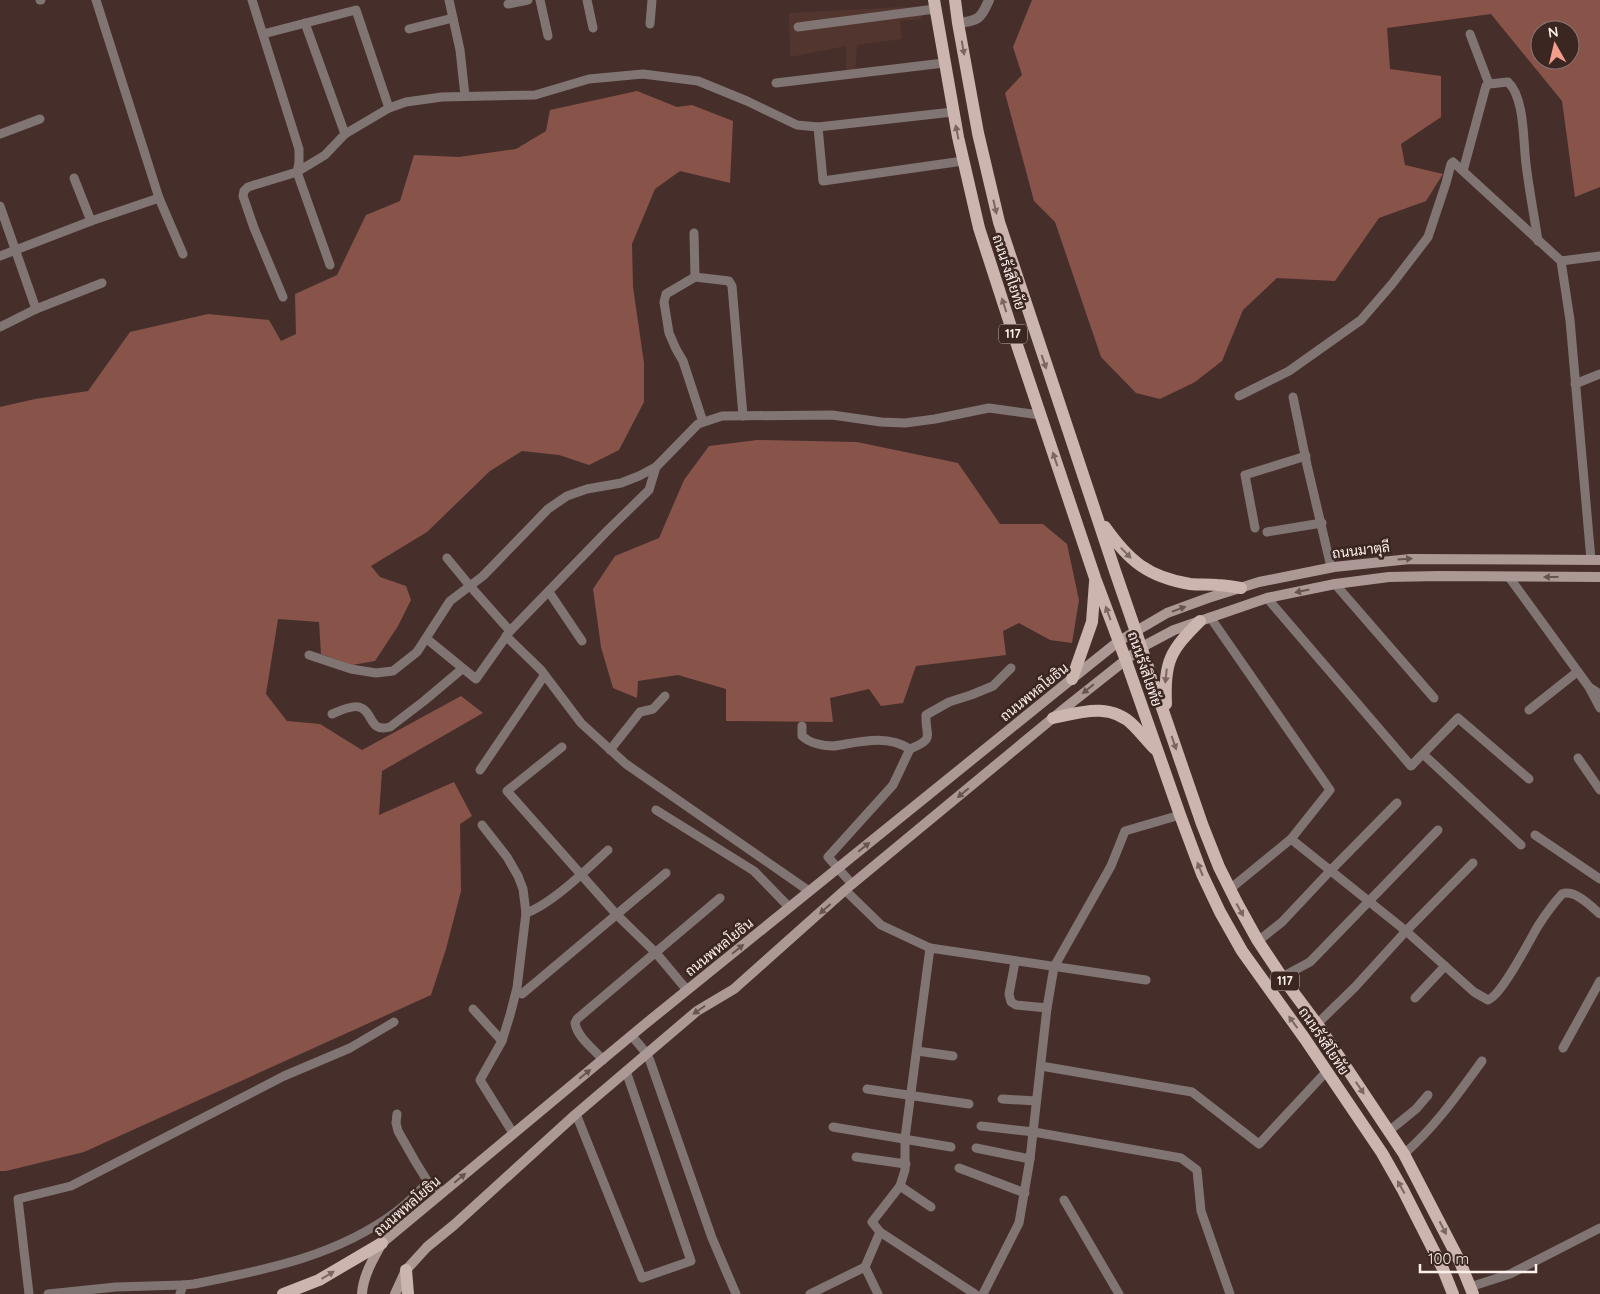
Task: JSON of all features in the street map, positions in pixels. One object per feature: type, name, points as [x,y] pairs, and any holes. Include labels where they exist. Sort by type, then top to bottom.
[{"type":"main road","name":"ถนนรังสิโยทัย","points":[[955,0],[978,133],[999,222],[1096,515],[1202,824],[1230,889],[1258,941],[1404,1154],[1460,1262],[1471,1290]]},
{"type":"main road","name":"ถนนรังสิโยทัย","points":[[935,4],[953,112],[979,228],[1095,578],[1202,874],[1220,912],[1242,951],[1305,1039],[1382,1153],[1443,1269],[1453,1294]]},
{"type":"main road","points":[[1096,515],[1118,545],[1132,560],[1148,572],[1167,579],[1191,584],[1241,588]]},
{"type":"main road","name":"ถนนมาตุลี","points":[[1136,630],[1167,613],[1241,588],[1260,582],[1332,567],[1410,559],[1595,560]]},
{"type":"main road","points":[[1509,559],[1509,577]]},
{"type":"main road","points":[[396,1294],[406,1270],[427,1247],[454,1225],[576,1114],[697,1011],[734,989],[848,887],[1125,658],[1142,647],[1174,630],[1267,598],[1335,584],[1389,577],[1600,577]]},
{"type":"main road","points":[[1072,679],[1092,622],[1095,578]]},
{"type":"main road","points":[[1166,720],[1166,672],[1170,658],[1185,636],[1205,619]]},
{"type":"main road","name":"ถนนพหลโยธิน","points":[[362,1294],[362,1286],[382,1243],[789,907],[1119,641],[1136,630]]},
{"type":"main road","points":[[1053,718],[1094,710],[1105,710],[1120,716],[1133,725],[1158,753]]},
{"type":"main road","points":[[1305,1039],[1318,1026]]},
{"type":"main road","points":[[283,1294],[319,1280],[382,1243]]},
{"type":"main road","points":[[406,1270],[408,1294]]},
{"type":"street","points":[[96,0],[159,198],[183,254]]},
{"type":"street","points":[[252,0],[299,149],[297,172],[330,265]]},
{"type":"street","points":[[449,0],[460,50],[465,96]]},
{"type":"street","points":[[508,4],[528,0]]},
{"type":"street","points":[[540,0],[548,36]]},
{"type":"street","points":[[587,0],[594,28]]},
{"type":"street","points":[[650,24],[652,0]]},
{"type":"street","points":[[958,23],[974,21],[984,14],[989,0]]},
{"type":"street","points":[[798,27],[935,4]]},
{"type":"street","points":[[263,34],[356,10],[389,108]]},
{"type":"street","points":[[409,29],[453,18]]},
{"type":"street","points":[[306,24],[345,134]]},
{"type":"street","points":[[1470,34],[1489,84]]},
{"type":"street","points":[[776,83],[944,64]]},
{"type":"street","points":[[283,297],[243,196],[244,191],[248,187],[297,172],[325,155],[345,134],[389,108],[406,102],[442,97],[535,95],[589,79],[643,74],[698,81],[797,124],[818,127],[953,112]]},
{"type":"street","points":[[1464,171],[1484,90],[1489,84],[1508,82],[1516,93],[1522,116],[1526,163],[1538,241]]},
{"type":"street","points":[[0,134],[40,118]]},
{"type":"street","points":[[818,127],[823,181],[963,161]]},
{"type":"street","points":[[1239,396],[1289,371],[1361,320],[1392,284],[1428,237],[1451,164],[1454,162],[1561,261],[1570,320],[1575,384],[1595,560]]},
{"type":"street","points":[[74,178],[91,221]]},
{"type":"street","points":[[0,256],[91,221],[159,198]]},
{"type":"street","points":[[0,206],[36,309]]},
{"type":"street","points":[[694,233],[695,277]]},
{"type":"street","points":[[1561,261],[1600,256]]},
{"type":"street","points":[[703,422],[683,361],[669,333],[664,302],[666,294],[695,277],[729,281],[732,286],[743,416]]},
{"type":"street","points":[[0,327],[36,309],[102,283]]},
{"type":"street","points":[[1575,384],[1600,374]]},
{"type":"street","points":[[1293,397],[1332,567]]},
{"type":"street","points":[[309,655],[351,669],[376,673],[393,671],[417,652],[450,601],[483,576],[548,510],[567,496],[587,489],[621,483],[656,467],[698,424],[703,422],[722,416],[832,415],[881,422],[905,423],[965,414],[989,408],[1040,415]]},
{"type":"street","points":[[1255,528],[1245,475],[1306,456]]},
{"type":"street","points":[[426,639],[476,679],[508,634],[649,490],[656,467]]},
{"type":"street","points":[[1267,532],[1322,523]]},
{"type":"street","points":[[448,558],[508,634],[541,670],[581,723],[610,750],[626,764],[809,891]]},
{"type":"street","points":[[1509,577],[1589,687],[1600,708]]},
{"type":"street","points":[[1335,584],[1434,698]]},
{"type":"street","points":[[549,592],[582,641]]},
{"type":"street","points":[[1267,598],[1411,766],[1458,718],[1529,779]]},
{"type":"street","points":[[1205,619],[1330,790],[1291,840],[1230,889]]},
{"type":"street","points":[[1011,668],[993,686],[949,702],[926,715],[927,739],[922,744],[910,749],[893,785],[828,857],[838,868],[848,887],[881,925],[930,948],[1146,980]]},
{"type":"street","points":[[332,714],[360,707],[365,710],[376,726],[390,727],[462,669]]},
{"type":"street","points":[[1529,710],[1577,672]]},
{"type":"street","points":[[480,770],[544,676]]},
{"type":"street","points":[[1589,687],[1600,694]]},
{"type":"street","points":[[610,750],[640,712],[653,709],[665,696]]},
{"type":"street","points":[[802,726],[802,736],[805,739],[826,746],[884,740],[902,744],[910,749]]},
{"type":"street","points":[[562,747],[507,791],[616,914],[656,953],[687,990]]},
{"type":"street","points":[[1423,754],[1521,845]]},
{"type":"street","points":[[1578,758],[1600,790]]},
{"type":"street","points":[[1592,778],[1600,772]]},
{"type":"street","points":[[1258,941],[1282,922],[1330,870],[1397,803]]},
{"type":"street","points":[[656,810],[754,871],[789,907]]},
{"type":"street","points":[[983,1294],[1019,1223],[1034,1132],[1047,1008],[1054,967],[1111,866],[1125,831],[1180,815]]},
{"type":"street","points":[[482,825],[507,857],[518,876],[526,913],[516,988],[502,1041],[480,1080],[513,1133]]},
{"type":"street","points":[[1282,977],[1310,962],[1438,830]]},
{"type":"street","points":[[1535,835],[1600,879]]},
{"type":"street","points":[[1291,840],[1406,932],[1474,992],[1488,1000],[1502,986],[1538,926],[1562,894],[1570,893],[1600,914]]},
{"type":"street","points":[[526,913],[537,910],[608,850]]},
{"type":"street","points":[[1318,1026],[1473,862]]},
{"type":"street","points":[[522,994],[666,873]]},
{"type":"street","points":[[603,1060],[580,1034],[575,1026],[577,1019],[720,898]]},
{"type":"street","points":[[930,948],[905,1138],[906,1164],[900,1186],[872,1222],[880,1232],[975,1294]]},
{"type":"street","points":[[1015,962],[1009,994],[1011,1002],[1016,1005],[1047,1008]]},
{"type":"street","points":[[1415,998],[1445,966]]},
{"type":"street","points":[[1563,1048],[1600,981]]},
{"type":"street","points":[[473,1009],[502,1041]]},
{"type":"street","points":[[28,1294],[18,1199],[71,1186],[284,1076],[350,1048],[394,1022]]},
{"type":"street","points":[[632,1036],[647,1054],[656,1075],[712,1238],[736,1294]]},
{"type":"street","points":[[917,1051],[953,1056]]},
{"type":"street","points":[[1404,1154],[1420,1140],[1440,1117],[1482,1061]]},
{"type":"street","points":[[1041,1066],[1192,1092],[1258,1144],[1326,1072]]},
{"type":"street","points":[[576,1114],[642,1278],[691,1262],[626,1071]]},
{"type":"street","points":[[867,1089],[969,1104]]},
{"type":"street","points":[[1389,1131],[1416,1109],[1428,1095]]},
{"type":"street","points":[[1002,1099],[1036,1101]]},
{"type":"street","points":[[397,1114],[396,1123],[398,1131],[428,1182],[442,1192]]},
{"type":"street","points":[[981,1126],[1034,1132],[1181,1158],[1197,1170],[1201,1211],[1230,1294]]},
{"type":"street","points":[[832,1128],[905,1138],[951,1147]]},
{"type":"street","points":[[976,1148],[1030,1160]]},
{"type":"street","points":[[856,1157],[906,1164]]},
{"type":"street","points":[[959,1168],[1025,1193]]},
{"type":"street","points":[[48,1294],[116,1287],[181,1289],[194,1284],[266,1270],[328,1251],[361,1235],[398,1211],[428,1182]]},
{"type":"street","points":[[900,1186],[931,1207]]},
{"type":"street","points":[[1064,1200],[1119,1294]]},
{"type":"street","points":[[1471,1290],[1510,1274],[1600,1228]]},
{"type":"street","points":[[810,1294],[865,1267],[880,1232]]},
{"type":"street","points":[[865,1267],[878,1294]]},
{"type":"shaded area","points":[[1032,0],[1600,0],[1600,187],[1575,197],[1562,101],[1537,70],[1580,70],[1580,20],[1530,20],[1530,62],[1491,14],[1387,28],[1390,69],[1441,76],[1441,117],[1401,144],[1405,165],[1443,174],[1426,201],[1379,218],[1335,281],[1277,278],[1243,310],[1222,361],[1195,382],[1160,399],[1136,393],[1101,357],[1055,222],[1034,201],[1005,93],[1022,75],[1013,47]]},
{"type":"shaded area","points":[[922,6],[922,19],[900,21],[902,39],[857,45],[855,71],[846,71],[846,46],[790,57],[789,13]]},
{"type":"shaded area","points":[[637,91],[677,107],[692,105],[733,121],[730,183],[680,171],[655,189],[632,244],[633,287],[644,363],[644,402],[619,450],[589,465],[559,455],[522,451],[490,471],[427,532],[371,566],[380,577],[406,586],[411,600],[398,626],[375,661],[352,665],[321,654],[319,622],[278,619],[266,694],[287,721],[320,724],[362,750],[461,696],[483,713],[382,771],[379,815],[454,782],[472,816],[460,824],[461,891],[446,949],[431,995],[84,1152],[0,1171],[0,407],[35,399],[88,391],[130,332],[208,314],[269,320],[281,341],[296,334],[295,294],[337,275],[366,215],[400,201],[414,155],[459,157],[516,149],[546,131],[550,110]]},
{"type":"shaded area","points":[[757,440],[857,442],[958,463],[1000,524],[1043,524],[1067,544],[1079,600],[1072,643],[1050,640],[1019,623],[1003,631],[1006,655],[916,666],[903,703],[881,706],[869,689],[830,698],[833,722],[726,721],[726,689],[678,675],[638,681],[637,698],[613,688],[601,647],[593,589],[615,556],[659,538],[684,480],[709,446]]}]
